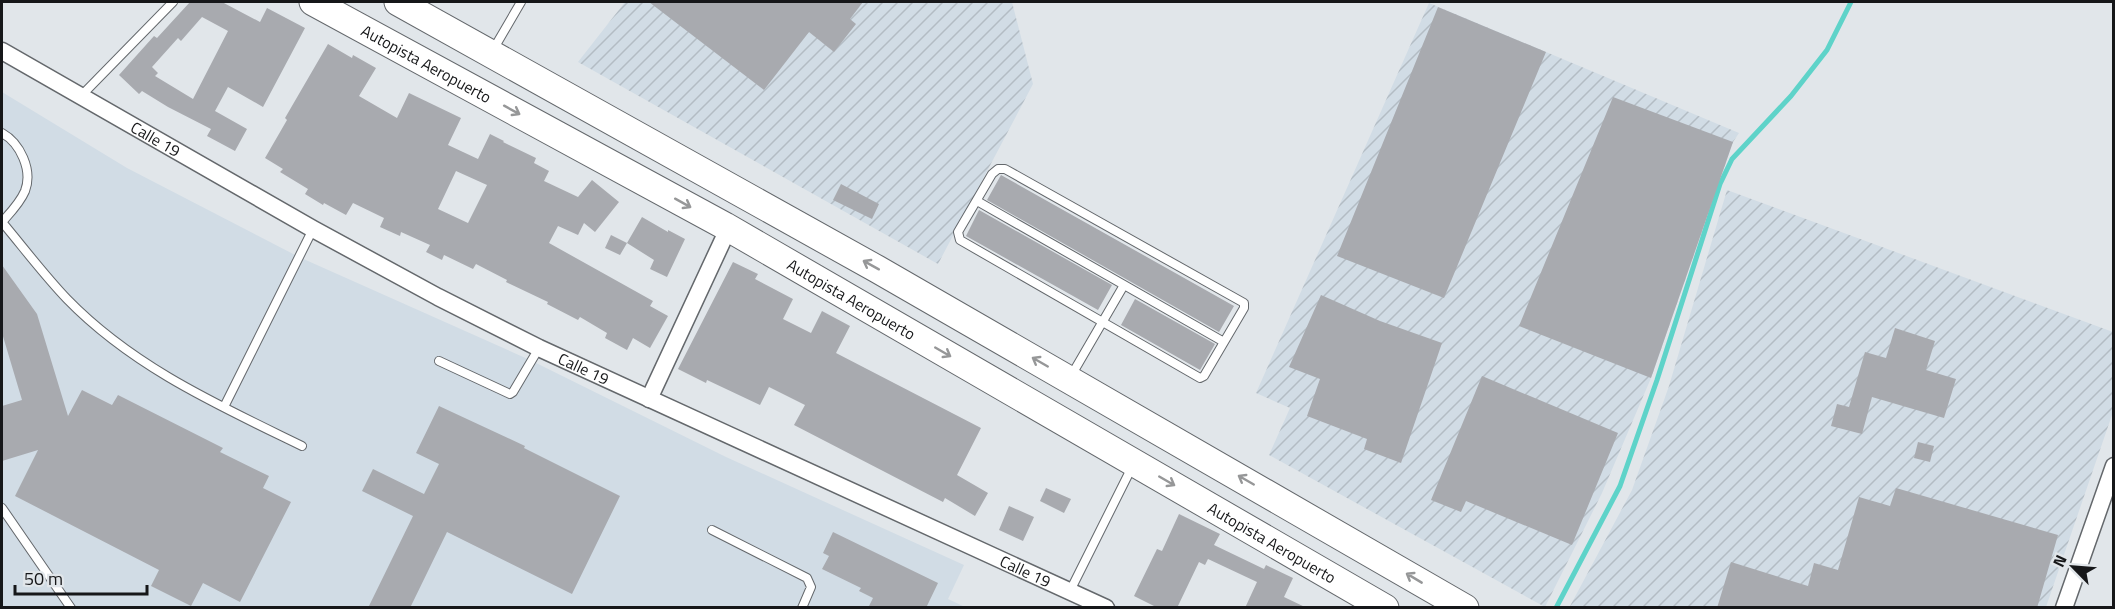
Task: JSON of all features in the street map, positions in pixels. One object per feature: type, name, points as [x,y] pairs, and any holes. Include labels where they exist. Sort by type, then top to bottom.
[{"type":"highway","name":"Autopista Aeropuerto","points":[[313,2],[729,227],[1385,608]]},
{"type":"highway","points":[[398,2],[870,264],[1465,608]]},
{"type":"street","name":"Calle 19","points":[[2,51],[438,297],[539,348],[1077,598],[1101,606]]},
{"type":"street","points":[[649,399],[729,227]]},
{"type":"street","points":[[2064,608],[2114,466]]},
{"type":"lane","points":[[80,97],[173,2]]},
{"type":"lane","points":[[491,53],[521,2]]},
{"type":"lane","points":[[2,133],[8,136],[22,152],[26,170],[26,190],[16,207],[2,222],[67,299],[96,326],[168,378],[302,446]]},
{"type":"lane","points":[[998,169],[1005,170],[1244,303],[1244,308],[1204,376],[1200,378],[1103,321],[960,240],[958,232],[992,174],[998,169]]},
{"type":"lane","points":[[977,201],[1224,342]]},
{"type":"lane","points":[[224,407],[314,229]]},
{"type":"lane","points":[[1069,379],[1124,285]]},
{"type":"lane","points":[[439,361],[510,394],[539,348]]},
{"type":"lane","points":[[1077,598],[1135,462]]},
{"type":"lane","points":[[2,508],[70,608]]},
{"type":"lane","points":[[712,530],[807,578],[811,587],[802,608]]},
{"type":"shaded area","points":[[625,2],[1012,2],[1033,84],[938,264],[578,62]]},
{"type":"shaded area","points":[[1429,3],[1739,133],[1733,142],[1651,378],[1602,493],[1545,607],[1269,455],[1290,408],[1256,393]]},
{"type":"shaded area","points":[[2,92],[127,168],[299,257],[530,360],[726,457],[964,565],[948,599],[965,607],[2,608]]},
{"type":"shaded area","points":[[1727,190],[2113,332],[2113,412],[2046,607],[1569,608],[1632,490],[1669,386]]},
{"type":"building","points":[[190,2],[222,2],[260,22],[267,8],[305,28],[263,107],[228,87],[215,111],[247,129],[235,151],[207,136],[211,129],[142,91],[139,94],[119,75],[154,36],[157,38]],"holes":[[[202,17],[228,31],[193,99],[155,76],[158,73],[152,67],[178,38],[181,41]]]},
{"type":"building","points":[[649,2],[863,2],[850,19],[856,24],[834,52],[809,32],[764,90]]},
{"type":"building","points":[[1438,7],[1546,52],[1444,298],[1337,256]]},
{"type":"building","points":[[328,44],[376,68],[359,96],[397,118],[409,93],[461,118],[448,145],[478,159],[490,134],[536,158],[534,163],[549,171],[544,181],[578,197],[592,180],[619,202],[595,232],[584,223],[578,235],[558,226],[549,243],[653,301],[650,306],[668,316],[650,348],[633,338],[627,350],[605,338],[607,333],[580,317],[578,320],[476,264],[473,269],[444,255],[442,260],[426,252],[430,245],[401,232],[400,236],[380,227],[384,218],[353,203],[346,215],[305,194],[308,189],[280,172],[283,169],[265,158],[287,120],[285,118]],"holes":[[[456,171],[487,185],[468,223],[438,209]]]},
{"type":"building","points":[[1613,97],[1733,142],[1651,378],[1519,326]]},
{"type":"building","points":[[1001,175],[1234,306],[1219,332],[987,200]]},
{"type":"building","points":[[841,184],[879,204],[872,219],[833,200]]},
{"type":"building","points":[[979,210],[1112,285],[1098,310],[966,236]]},
{"type":"building","points":[[642,217],[685,239],[667,277],[650,269],[654,260],[627,243]]},
{"type":"building","points":[[611,235],[627,243],[620,255],[605,248]]},
{"type":"building","points":[[733,262],[758,274],[755,279],[793,299],[783,319],[811,333],[822,311],[850,326],[836,353],[981,428],[957,475],[988,493],[975,516],[945,498],[943,502],[794,425],[805,405],[769,387],[760,405],[678,369]]},
{"type":"building","points":[[2,265],[37,314],[68,416],[82,390],[112,405],[118,395],[223,448],[220,452],[269,476],[263,488],[291,502],[240,602],[203,583],[191,606],[151,586],[159,570],[15,496],[38,450],[2,461],[2,406],[22,400],[2,333]]},
{"type":"building","points":[[1321,295],[1380,321],[1442,343],[1401,463],[1364,449],[1367,439],[1307,416],[1320,379],[1289,367]]},
{"type":"building","points":[[1135,299],[1215,344],[1200,370],[1121,325]]},
{"type":"building","points":[[1895,328],[1935,341],[1926,370],[1956,379],[1944,418],[1872,397],[1862,434],[1831,426],[1837,404],[1849,407],[1865,352],[1886,358]]},
{"type":"building","points":[[1482,376],[1618,433],[1572,545],[1466,501],[1461,512],[1431,500]]},
{"type":"building","points":[[439,406],[525,446],[524,448],[620,496],[572,594],[447,532],[410,608],[368,608],[413,516],[362,491],[373,469],[424,494],[439,464],[416,453]]},
{"type":"building","points":[[1918,442],[1934,446],[1930,462],[1914,458]]},
{"type":"building","points":[[1046,488],[1071,499],[1064,513],[1040,501]]},
{"type":"building","points":[[1896,488],[2058,535],[2037,608],[1717,608],[1731,562],[1808,586],[1814,563],[1838,570],[1859,497],[1890,506]]},
{"type":"building","points":[[1009,506],[1034,517],[1023,541],[999,530]]},
{"type":"building","points":[[1179,514],[1220,534],[1214,545],[1264,569],[1266,565],[1293,578],[1284,597],[1307,608],[1245,608],[1257,582],[1208,559],[1205,565],[1199,562],[1177,608],[1158,608],[1134,596],[1157,549],[1162,551]]},
{"type":"building","points":[[833,532],[938,583],[926,608],[868,608],[873,598],[859,591],[861,588],[822,569],[829,556],[823,553]]},
{"type":"waterway","points":[[1556,608],[1620,486],[1657,380],[1720,184],[1732,159],[1791,96],[1827,50],[1851,2]]}]
